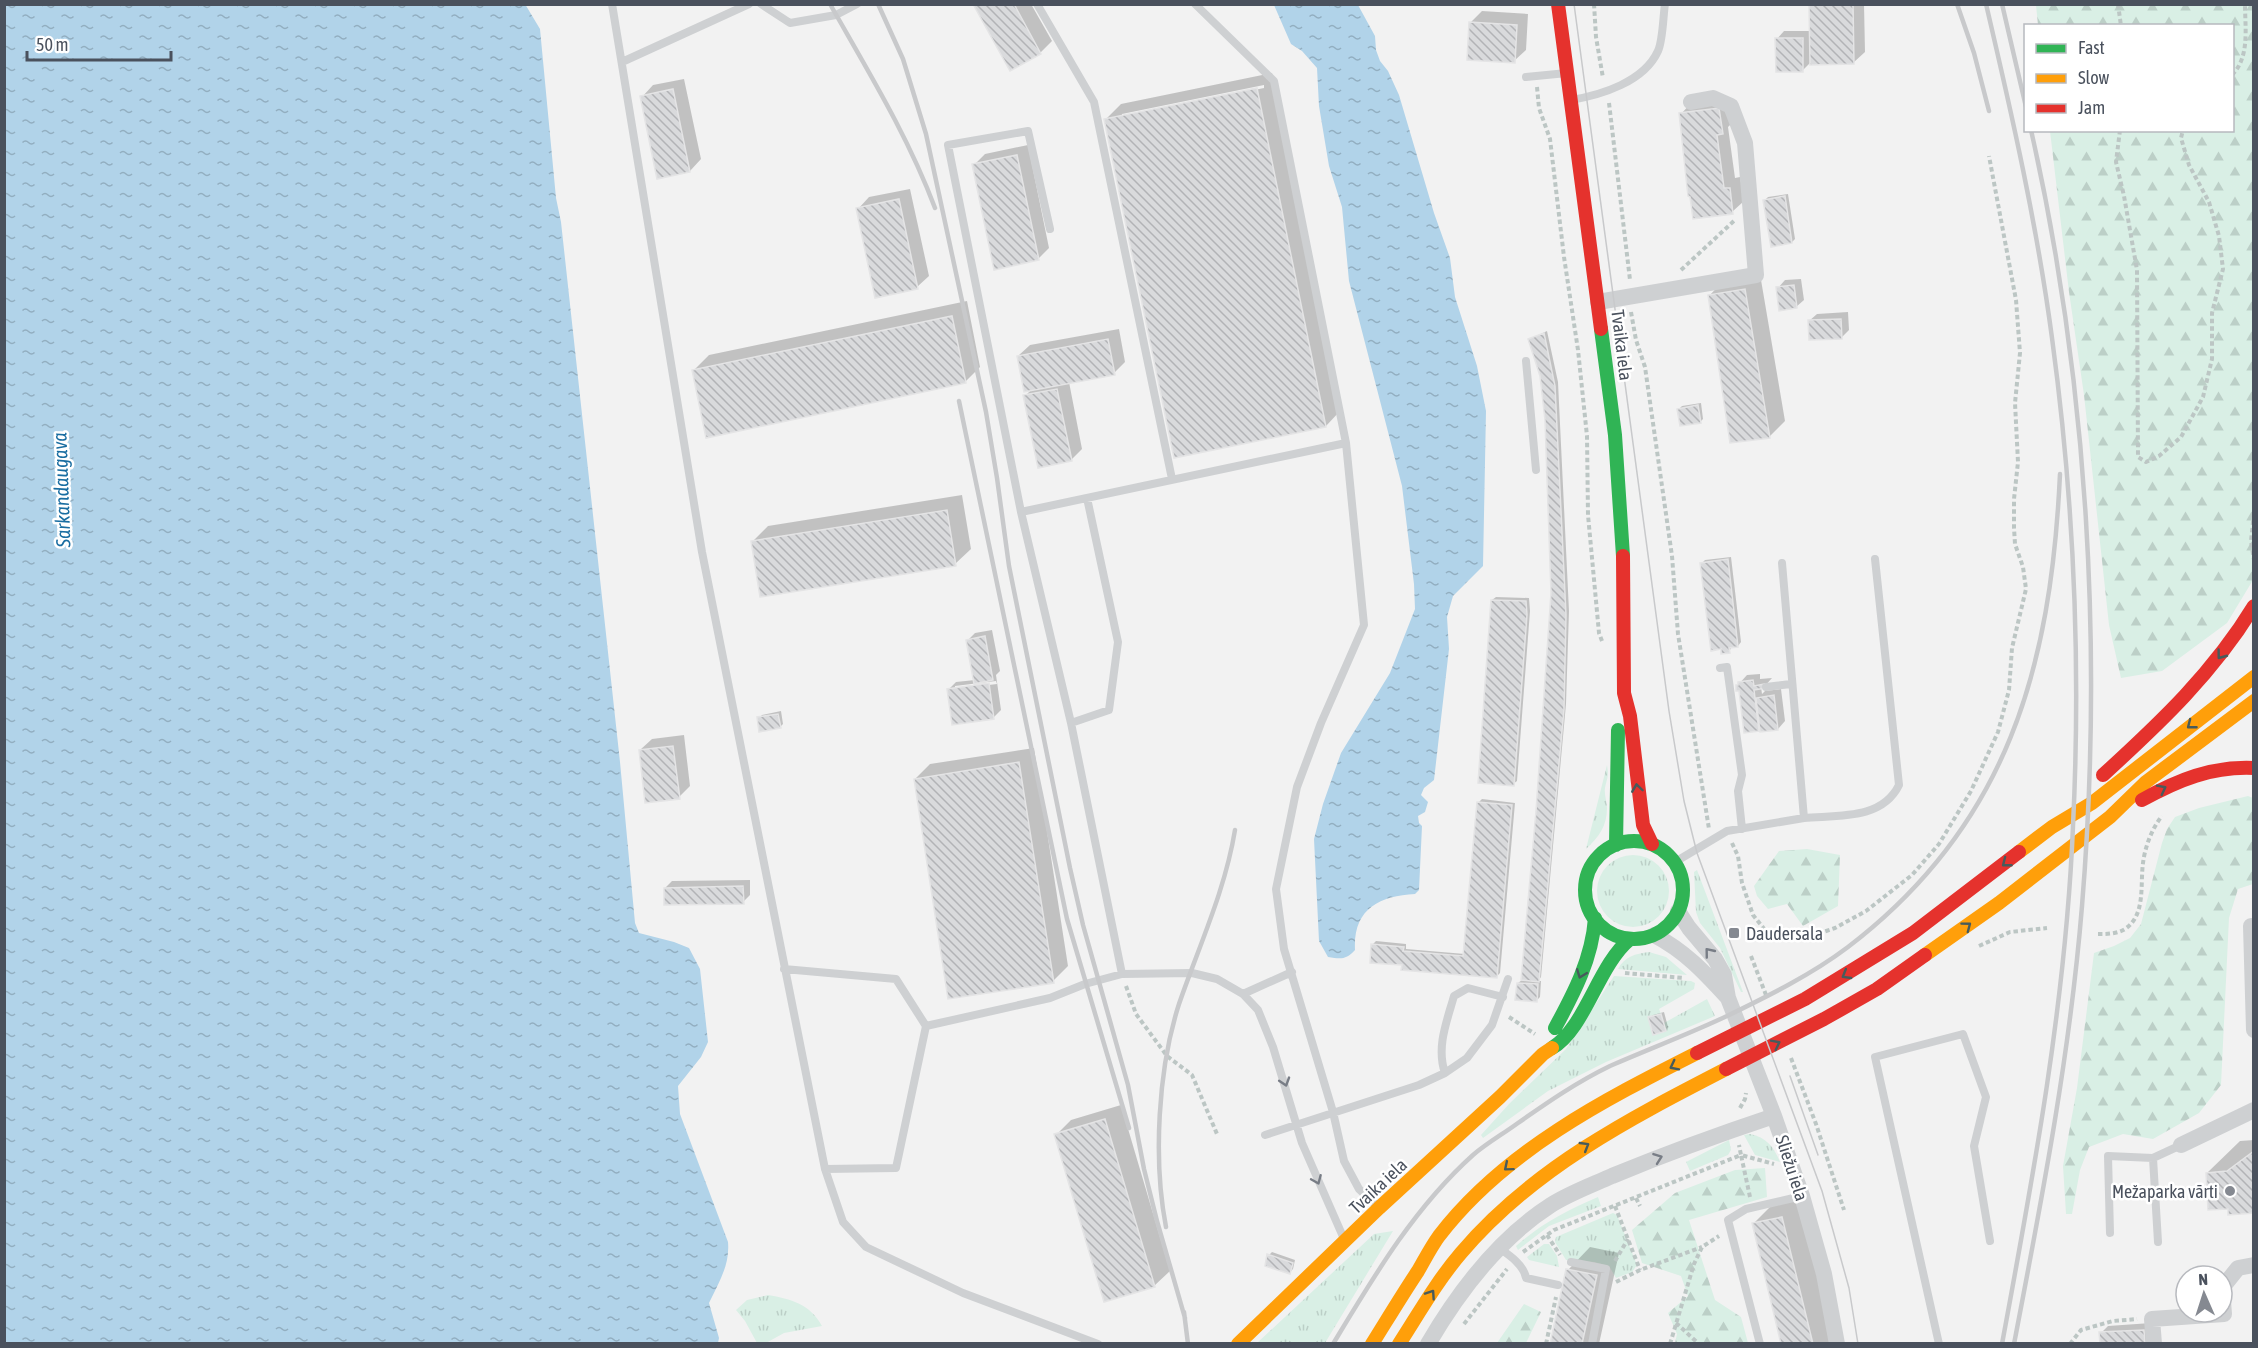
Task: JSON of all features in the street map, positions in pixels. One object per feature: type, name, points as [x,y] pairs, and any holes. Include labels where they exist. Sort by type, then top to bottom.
[{"type":"main road","name":"Tvaika iela","points":[[1558,4],[1598,302],[1620,494],[1624,693],[1630,716],[1643,825],[1652,844]]},
{"type":"main road","points":[[2052,827],[2087,789],[2175,707],[2219,659],[2253,606]]},
{"type":"main road","points":[[1372,1344],[1438,1236],[1473,1198],[1510,1165],[1577,1117],[1624,1090],[1804,999],[1913,933],[2052,827],[2092,803],[2253,677]]},
{"type":"main road","name":"Tvaika iela","points":[[1543,1054],[1578,981],[1595,933],[1595,918],[1589,911],[1586,899],[1585,884],[1589,869],[1598,856],[1616,845],[1619,712],[1624,693]]},
{"type":"main road","points":[[1399,1344],[1460,1254],[1494,1217],[1534,1182],[1569,1156],[1647,1110],[1824,1020],[1877,989],[1959,933],[2110,817],[2146,782],[2253,700]]},
{"type":"main road","points":[[2110,817],[2191,776],[2214,769],[2253,768]]},
{"type":"main road","points":[[1595,918],[1601,926],[1614,935],[1630,939],[1654,935],[1671,922],[1683,897],[1683,880],[1675,862],[1667,853],[1652,844],[1639,841],[1616,845]]},
{"type":"main road","name":"Tvaika iela","points":[[1238,1344],[1543,1054],[1558,1045],[1574,1025],[1618,949],[1630,939]]},
{"type":"street","points":[[1598,302],[1756,275],[1745,142],[1731,106],[1713,98],[1691,102]]},
{"type":"street","name":"Sliežu iela","points":[[1678,911],[1715,959],[1724,975],[1728,998],[1802,1196],[1824,1274],[1837,1344]]},
{"type":"street","points":[[2251,926],[2253,1030]]},
{"type":"street","name":"Sliežu iela","points":[[1654,935],[1679,949],[1701,968],[1728,998]]},
{"type":"street","points":[[2181,1145],[2253,1110]]},
{"type":"street","points":[[1428,1344],[1455,1300],[1499,1248],[1531,1219],[1571,1194],[1641,1164],[1774,1116]]},
{"type":"street","points":[[2154,1344],[2152,1319],[2224,1314],[2222,1288],[2238,1268],[2253,1265]]},
{"type":"lane","points":[[612,4],[702,552],[825,1169],[843,1222],[866,1247],[963,1293],[1098,1344]]},
{"type":"lane","points":[[622,62],[749,4]]},
{"type":"lane","points":[[761,4],[790,23],[836,15],[857,4]]},
{"type":"lane","points":[[1037,4],[1094,102],[1172,479]]},
{"type":"lane","points":[[1195,4],[1274,81],[1347,443],[1364,625],[1320,723],[1297,787],[1276,888],[1284,949],[1333,1112],[1344,1161],[1359,1189],[1379,1209]]},
{"type":"lane","points":[[1570,100],[1595,96],[1640,74],[1658,51],[1665,4]]},
{"type":"lane","points":[[1526,77],[1567,74]]},
{"type":"lane","points":[[1050,229],[1028,131],[948,145],[1021,512],[1071,723],[1122,974]]},
{"type":"lane","points":[[1526,361],[1536,470]]},
{"type":"lane","points":[[1021,512],[1347,443]]},
{"type":"lane","points":[[1071,723],[1109,710],[1118,642],[1087,498]]},
{"type":"lane","points":[[1675,862],[1727,831],[1804,818],[1872,811],[1883,806],[1893,796],[1899,785],[1875,559]]},
{"type":"lane","points":[[1782,562],[1804,818]]},
{"type":"lane","points":[[1720,668],[1727,667],[1743,775],[1738,791],[1742,829]]},
{"type":"lane","points":[[1766,687],[1791,684]]},
{"type":"lane","points":[[784,969],[896,979],[926,1026],[896,1168],[825,1169]]},
{"type":"lane","points":[[1243,994],[1292,972]]},
{"type":"lane","points":[[926,1026],[1050,998],[1085,984],[1122,974],[1192,973],[1217,979],[1243,994],[1258,1010],[1271,1040],[1318,1184],[1345,1243]]},
{"type":"lane","points":[[1265,1135],[1419,1085],[1445,1073],[1467,1058],[1492,1025],[1508,979]]},
{"type":"lane","points":[[1445,1073],[1441,1061],[1443,1033],[1454,996],[1468,988],[1503,997]]},
{"type":"lane","points":[[1939,1344],[1875,1057],[1963,1034],[1986,1097],[1974,1146],[1990,1240]]},
{"type":"lane","points":[[2110,1233],[2108,1156],[2153,1158],[2181,1145]]},
{"type":"lane","points":[[2153,1158],[2158,1242]]},
{"type":"lane","points":[[1760,1344],[1728,1220],[1746,1209],[1802,1196]]},
{"type":"lane","points":[[1499,1248],[1525,1272],[1526,1278],[1558,1286]]},
{"type":"lane","points":[[1571,1262],[1606,1269],[1592,1344]]},
{"type":"path","points":[[1594,4],[1596,37],[1610,107],[1636,340],[1644,367],[1672,556],[1678,634],[1711,840]]},
{"type":"path","points":[[2118,4],[2121,24]]},
{"type":"path","points":[[2234,73],[2241,66],[2245,47],[2245,4]]},
{"type":"path","points":[[1536,76],[1539,108],[1550,139],[1578,350],[1587,436],[1588,515],[1599,633],[1603,642]]},
{"type":"path","points":[[2120,132],[2116,162],[2136,270],[2138,457],[2146,462],[2159,456],[2181,437],[2203,397],[2212,359],[2212,313],[2223,269],[2219,236],[2209,202],[2190,165],[2181,138],[2182,132]]},
{"type":"path","points":[[1727,831],[1738,856],[1742,883],[1753,915],[1765,930],[1783,938],[1811,936],[1835,928],[1866,911],[1912,875],[1939,844],[1971,791],[1998,732],[2009,690],[2012,648],[2026,589],[2023,567],[2015,544],[2014,528],[2018,462],[2015,404],[2020,353],[2016,300],[1989,156]]},
{"type":"path","points":[[1656,293],[1750,207]]},
{"type":"path","points":[[2253,513],[2253,560]]},
{"type":"path","points":[[2097,934],[2119,932],[2133,921],[2139,908],[2145,854],[2152,832],[2164,814]]},
{"type":"path","points":[[1751,956],[1767,996]]},
{"type":"path","points":[[1606,967],[1615,972],[1694,977]]},
{"type":"path","points":[[1122,974],[1136,1014],[1167,1056],[1192,1075],[1216,1134]]},
{"type":"path","points":[[1506,1015],[1540,1037]]},
{"type":"path","points":[[1789,1054],[1816,1124],[1844,1210]]},
{"type":"path","points":[[1734,1130],[1753,1208]]},
{"type":"path","points":[[1458,1332],[1486,1293],[1514,1260],[1554,1230],[1741,1155]]},
{"type":"path","points":[[1645,1183],[1649,1193]]},
{"type":"path","points":[[1636,1198],[1640,1206]]},
{"type":"path","points":[[1615,1206],[1640,1270]]},
{"type":"path","points":[[1603,1281],[1615,1283],[1640,1270],[1702,1247],[1731,1229]]},
{"type":"path","points":[[1606,1269],[1615,1261],[1628,1239]]},
{"type":"path","points":[[1670,1344],[1694,1264],[1702,1247]]},
{"type":"path","points":[[1546,1344],[1558,1286]]},
{"type":"path","points":[[2070,1344],[2081,1330],[2113,1321],[2152,1319]]},
{"type":"path","points":[[1676,1323],[1699,1344]]},
{"type":"green space","points":[[2036,5],[2253,5],[2253,580],[2227,623],[2162,671],[2121,678],[2109,625],[2084,395],[2050,132],[2234,132],[2234,24],[2038,24]]},
{"type":"green space","points":[[1607,765],[1606,820],[1598,836],[1586,849]]},
{"type":"green space","points":[[2248,796],[2253,798],[2253,884],[2238,889],[2229,918],[2221,1085],[2199,1113],[2153,1139],[2123,1134],[2089,1147],[2080,1170],[2072,1214],[2066,1214],[2063,1166],[2077,1088],[2094,953],[2130,938],[2141,924],[2162,843],[2175,817],[2199,808]]},
{"type":"green space","points":[[1807,849],[1840,855],[1838,906],[1803,926],[1787,904],[1768,909],[1757,896],[1754,886],[1779,851]]},
{"type":"green space","points":[[1633,855],[1653,861],[1663,871],[1669,891],[1663,911],[1653,921],[1633,927],[1613,921],[1603,911],[1597,891],[1603,871],[1613,861]]},
{"type":"green space","points":[[1697,870],[1743,992],[1720,948],[1700,923],[1696,912],[1694,872]]},
{"type":"green space","points":[[1649,952],[1666,957],[1687,975],[1618,969],[1631,956]]},
{"type":"green space","points":[[1614,976],[1695,983],[1694,989],[1659,1009],[1661,1014],[1649,1017],[1653,1035],[1666,1031],[1664,1023],[1707,999],[1715,1016],[1606,1062],[1548,1091],[1483,1138],[1481,1135],[1509,1104],[1566,1049]]},
{"type":"green space","points":[[1750,1134],[1769,1144],[1780,1162],[1755,1155],[1744,1135]]},
{"type":"green space","points":[[1729,1140],[1731,1150],[1728,1155],[1690,1171],[1686,1162]]},
{"type":"green space","points":[[1765,1168],[1767,1197],[1689,1220],[1715,1300],[1741,1317],[1748,1343],[1675,1343],[1677,1334],[1668,1313],[1688,1296],[1681,1276],[1642,1263],[1632,1230],[1675,1193],[1735,1170]]},
{"type":"green space","points":[[1598,1197],[1601,1206],[1549,1226],[1518,1250],[1516,1246],[1545,1224]]},
{"type":"green space","points":[[1613,1213],[1617,1215],[1637,1265],[1632,1272],[1616,1278],[1609,1266],[1594,1262],[1566,1260],[1555,1242],[1556,1237]]},
{"type":"green space","points":[[1393,1231],[1325,1343],[1257,1343],[1374,1234]]},
{"type":"green space","points":[[1544,1244],[1549,1244],[1557,1256],[1559,1267],[1529,1260],[1527,1257]]},
{"type":"green space","points":[[768,1295],[784,1298],[806,1308],[812,1312],[822,1326],[784,1333],[766,1343],[757,1343],[736,1310],[747,1300]]},
{"type":"green space","points":[[1524,1304],[1541,1312],[1526,1343],[1497,1343]]},
{"type":"water","name":"Sarkandaugava","points":[[5,4],[525,4],[540,29],[556,198],[561,222],[620,762],[635,923],[639,933],[689,948],[700,969],[708,1042],[701,1057],[678,1086],[680,1114],[728,1242],[726,1266],[709,1303],[719,1338],[718,1343],[5,1343]]},
{"type":"water","points":[[1274,5],[1358,5],[1375,36],[1380,61],[1388,71],[1399,95],[1434,213],[1450,258],[1455,297],[1477,366],[1486,411],[1483,566],[1453,596],[1447,617],[1449,649],[1434,780],[1424,788],[1421,795],[1428,802],[1425,812],[1418,816],[1422,826],[1419,890],[1415,894],[1390,898],[1371,907],[1358,924],[1355,950],[1349,956],[1340,958],[1328,957],[1319,941],[1314,839],[1323,804],[1341,753],[1390,673],[1415,609],[1414,584],[1402,486],[1349,281],[1342,207],[1329,166],[1319,106],[1317,68],[1302,51],[1291,44]]},
{"type":"building","points":[[973,4],[1014,4],[1041,54],[1010,71]]},
{"type":"building","points":[[1809,4],[1853,4],[1854,64],[1810,65]]},
{"type":"building","points":[[1469,22],[1517,25],[1515,63],[1467,60]]},
{"type":"building","points":[[1775,38],[1803,38],[1803,72],[1776,72]]},
{"type":"building","points":[[1257,88],[1326,427],[1174,458],[1104,119]]},
{"type":"building","points":[[673,89],[690,172],[657,179],[640,96]]},
{"type":"building","points":[[1719,108],[1723,134],[1717,135],[1724,188],[1730,188],[1733,214],[1693,219],[1688,196],[1679,113]]},
{"type":"building","points":[[1017,155],[1039,260],[994,270],[972,164]]},
{"type":"building","points":[[1785,196],[1792,243],[1771,247],[1763,200]]},
{"type":"building","points":[[899,199],[918,289],[875,298],[856,208]]},
{"type":"building","points":[[1794,285],[1797,308],[1779,311],[1776,287]]},
{"type":"building","points":[[1745,289],[1770,438],[1730,443],[1708,295]]},
{"type":"building","points":[[952,316],[966,383],[706,438],[692,370]]},
{"type":"building","points":[[1841,319],[1842,339],[1809,340],[1808,320]]},
{"type":"building","points":[[1544,333],[1555,386],[1566,615],[1564,709],[1539,982],[1521,980],[1536,811],[1551,593],[1545,420],[1540,376],[1528,339]]},
{"type":"building","points":[[1108,339],[1115,375],[1024,392],[1017,356]]},
{"type":"building","points":[[1057,389],[1072,461],[1038,468],[1023,395]]},
{"type":"building","points":[[1698,405],[1701,423],[1680,426],[1677,409]]},
{"type":"building","points":[[947,510],[956,566],[760,597],[751,541]]},
{"type":"building","points":[[1728,559],[1738,647],[1729,648],[1730,653],[1721,654],[1721,649],[1711,651],[1700,563]]},
{"type":"building","points":[[1491,600],[1526,601],[1527,615],[1514,786],[1478,783]]},
{"type":"building","points":[[985,636],[993,680],[974,684],[966,640]]},
{"type":"building","points":[[1753,680],[1754,686],[1765,684],[1765,688],[1754,690],[1759,731],[1744,733],[1739,691],[1736,691],[1736,685],[1738,682]]},
{"type":"building","points":[[989,683],[994,719],[952,725],[947,689]]},
{"type":"building","points":[[1774,695],[1778,730],[1760,732],[1756,698]]},
{"type":"building","points":[[778,714],[781,728],[759,732],[757,717]]},
{"type":"building","points":[[673,746],[680,799],[645,803],[639,750]]},
{"type":"building","points":[[1019,762],[1054,983],[948,999],[914,779]]},
{"type":"building","points":[[1477,802],[1512,805],[1497,978],[1401,970],[1402,965],[1370,963],[1371,944],[1404,947],[1403,951],[1463,956]]},
{"type":"building","points":[[743,886],[744,904],[664,905],[664,888]]},
{"type":"building","points":[[1517,983],[1538,984],[1537,1002],[1515,1000]]},
{"type":"building","points":[[1661,1014],[1666,1031],[1653,1035],[1648,1017]]},
{"type":"building","points":[[1105,1119],[1155,1287],[1104,1302],[1054,1134]]},
{"type":"building","name":"Mežaparka vārti","points":[[2254,1151],[2254,1213],[2228,1215],[2228,1209],[2208,1210],[2206,1173],[2227,1171]]},
{"type":"building","points":[[1782,1217],[1813,1344],[1781,1344],[1752,1223]]},
{"type":"building","points":[[1267,1254],[1293,1263],[1290,1274],[1265,1266]]},
{"type":"building","points":[[1566,1269],[1597,1275],[1582,1344],[1550,1344]]},
{"type":"building","points":[[2144,1330],[2145,1344],[2100,1344],[2099,1332]]},
{"type":"tram line","points":[[1574,4],[1669,711],[1684,801],[1697,853],[1822,1191],[1849,1288],[1858,1344]]},
{"type":"tram line","points":[[1790,1076],[1818,1155]]},
{"type":"railway","points":[[830,4],[900,129],[935,208]]},
{"type":"railway","points":[[878,4],[903,59],[926,134],[986,412],[1009,566],[1070,868],[1083,925],[1128,1085],[1144,1169],[1157,1221]]},
{"type":"railway","points":[[1957,4],[1974,53],[1989,111]]},
{"type":"railway","points":[[1986,4],[2031,212],[2052,338],[2066,460],[2076,642],[2073,826],[2063,956],[2037,1150],[2002,1344]]},
{"type":"railway","points":[[2002,4],[2024,98]]},
{"type":"railway","points":[[2014,1344],[2063,1071],[2077,961],[2088,809],[2091,712],[2086,516],[2078,419],[2066,322],[2031,132]]},
{"type":"railway","points":[[959,401],[1067,919],[1129,1128]]},
{"type":"railway","points":[[1333,1344],[1396,1244],[1432,1197],[1473,1155],[1552,1100],[1598,1072],[1727,1016],[1819,967],[1848,947],[1903,900],[1947,849],[1983,795],[2011,737],[2031,676],[2046,612],[2055,545],[2060,474]]},
{"type":"railway","points":[[1166,1227],[1162,1201],[1159,1144],[1166,1057],[1179,1004],[1225,875],[1235,830]]},
{"type":"railway","points":[[1155,1214],[1185,1318]]},
{"type":"railway","points":[[1184,1312],[1188,1344]]},
{"type":"traffic: fast","points":[[1601,329],[1615,435],[1623,556]]},
{"type":"traffic: fast","points":[[1616,845],[1618,730]]},
{"type":"traffic: fast","points":[[1634,841],[1653,845],[1669,855],[1679,871],[1683,890],[1679,909],[1669,925],[1653,935],[1634,939],[1615,935],[1599,925],[1589,909],[1585,890],[1589,871],[1599,855],[1615,845],[1634,841]]},
{"type":"traffic: fast","points":[[1555,1028],[1586,962],[1595,918]]},
{"type":"traffic: fast","points":[[1552,1048],[1574,1027],[1609,964],[1630,939]]},
{"type":"traffic: slow","points":[[2019,852],[2052,827],[2092,803],[2254,677]]},
{"type":"traffic: slow","points":[[1925,955],[1999,903],[2110,817],[2146,782],[2254,701]]},
{"type":"traffic: slow","points":[[1238,1344],[1379,1208],[1552,1048]]},
{"type":"traffic: slow","points":[[1372,1344],[1439,1236],[1494,1178],[1525,1153],[1592,1109],[1697,1053]]},
{"type":"traffic: slow","points":[[1399,1344],[1452,1264],[1489,1223],[1519,1196],[1550,1171],[1618,1127],[1726,1069]]},
{"type":"traffic: jam","points":[[1558,4],[1601,329]]},
{"type":"traffic: jam","points":[[1623,556],[1624,693],[1630,716],[1643,825],[1652,844]]},
{"type":"traffic: jam","points":[[2103,775],[2145,736],[2204,675],[2254,606]]},
{"type":"traffic: jam","points":[[2142,800],[2169,786],[2196,776],[2224,769],[2254,768]]},
{"type":"traffic: jam","points":[[1697,1053],[1805,999],[1913,933],[2019,852]]},
{"type":"traffic: jam","points":[[1726,1069],[1877,989],[1925,955]]},
{"type":"place","name":"Daudersala","points":[[1734,933]]},
{"type":"place","name":"Mežaparka vārti","points":[[2230,1191]]}]
